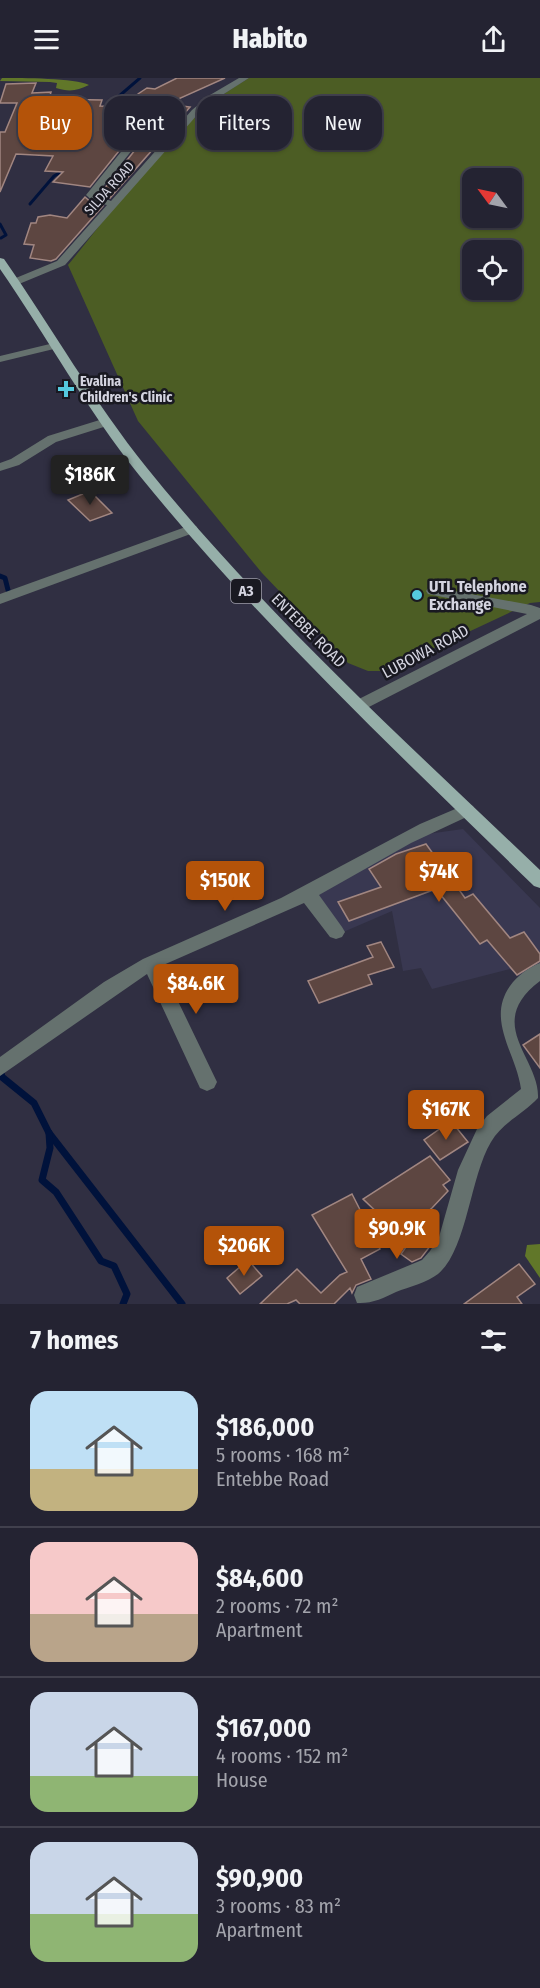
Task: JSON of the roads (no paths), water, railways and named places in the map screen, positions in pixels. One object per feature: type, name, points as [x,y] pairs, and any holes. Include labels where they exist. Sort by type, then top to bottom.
[{"type":"main road","name":"ENTEBBE ROAD","points":[[0,261],[106,422],[191,529],[258,604],[540,881]]},
{"type":"street","name":"SILDA ROAD","points":[[15,282],[61,263],[113,204],[131,179],[201,106],[245,78]]},
{"type":"street","points":[[113,204],[97,200],[91,195],[127,150]]},
{"type":"street","points":[[112,178],[131,179]]},
{"type":"street","points":[[0,359],[54,346]]},
{"type":"street","points":[[0,466],[15,462],[52,439],[106,422]]},
{"type":"street","points":[[0,598],[191,529]]},
{"type":"street","points":[[433,591],[456,598],[473,596],[515,603],[540,613]]},
{"type":"street","name":"LUBOWA ROAD","points":[[360,705],[540,613]]},
{"type":"street","points":[[5,1065],[34,1047],[109,988],[151,963],[307,893],[423,827],[467,810]]},
{"type":"street","points":[[307,893],[336,932]]},
{"type":"street","points":[[151,963],[207,1082]]},
{"type":"street","points":[[365,1295],[430,1267],[436,1261],[447,1243],[463,1183],[484,1136],[500,1116],[531,1092],[529,1077],[510,1034],[508,1012],[520,987],[540,971]]},
{"type":"waterway","points":[[119,96],[140,78]]},
{"type":"waterway","points":[[30,204],[54,176],[61,172],[59,167]]},
{"type":"waterway","points":[[0,224],[6,235],[1,238]]},
{"type":"waterway","points":[[0,576],[5,578],[8,590]]},
{"type":"waterway","points":[[0,1070],[2,1077],[34,1103],[49,1133]]},
{"type":"waterway","points":[[49,1133],[182,1304]]},
{"type":"waterway","points":[[49,1133],[50,1148],[42,1180],[56,1192],[101,1261],[114,1266],[127,1294],[123,1304]]},
{"type":"place","name":"Evalina Children's Clinic","points":[[66,389]]},
{"type":"place","name":"UTL Telephone Exchange","points":[[417,595]]}]
